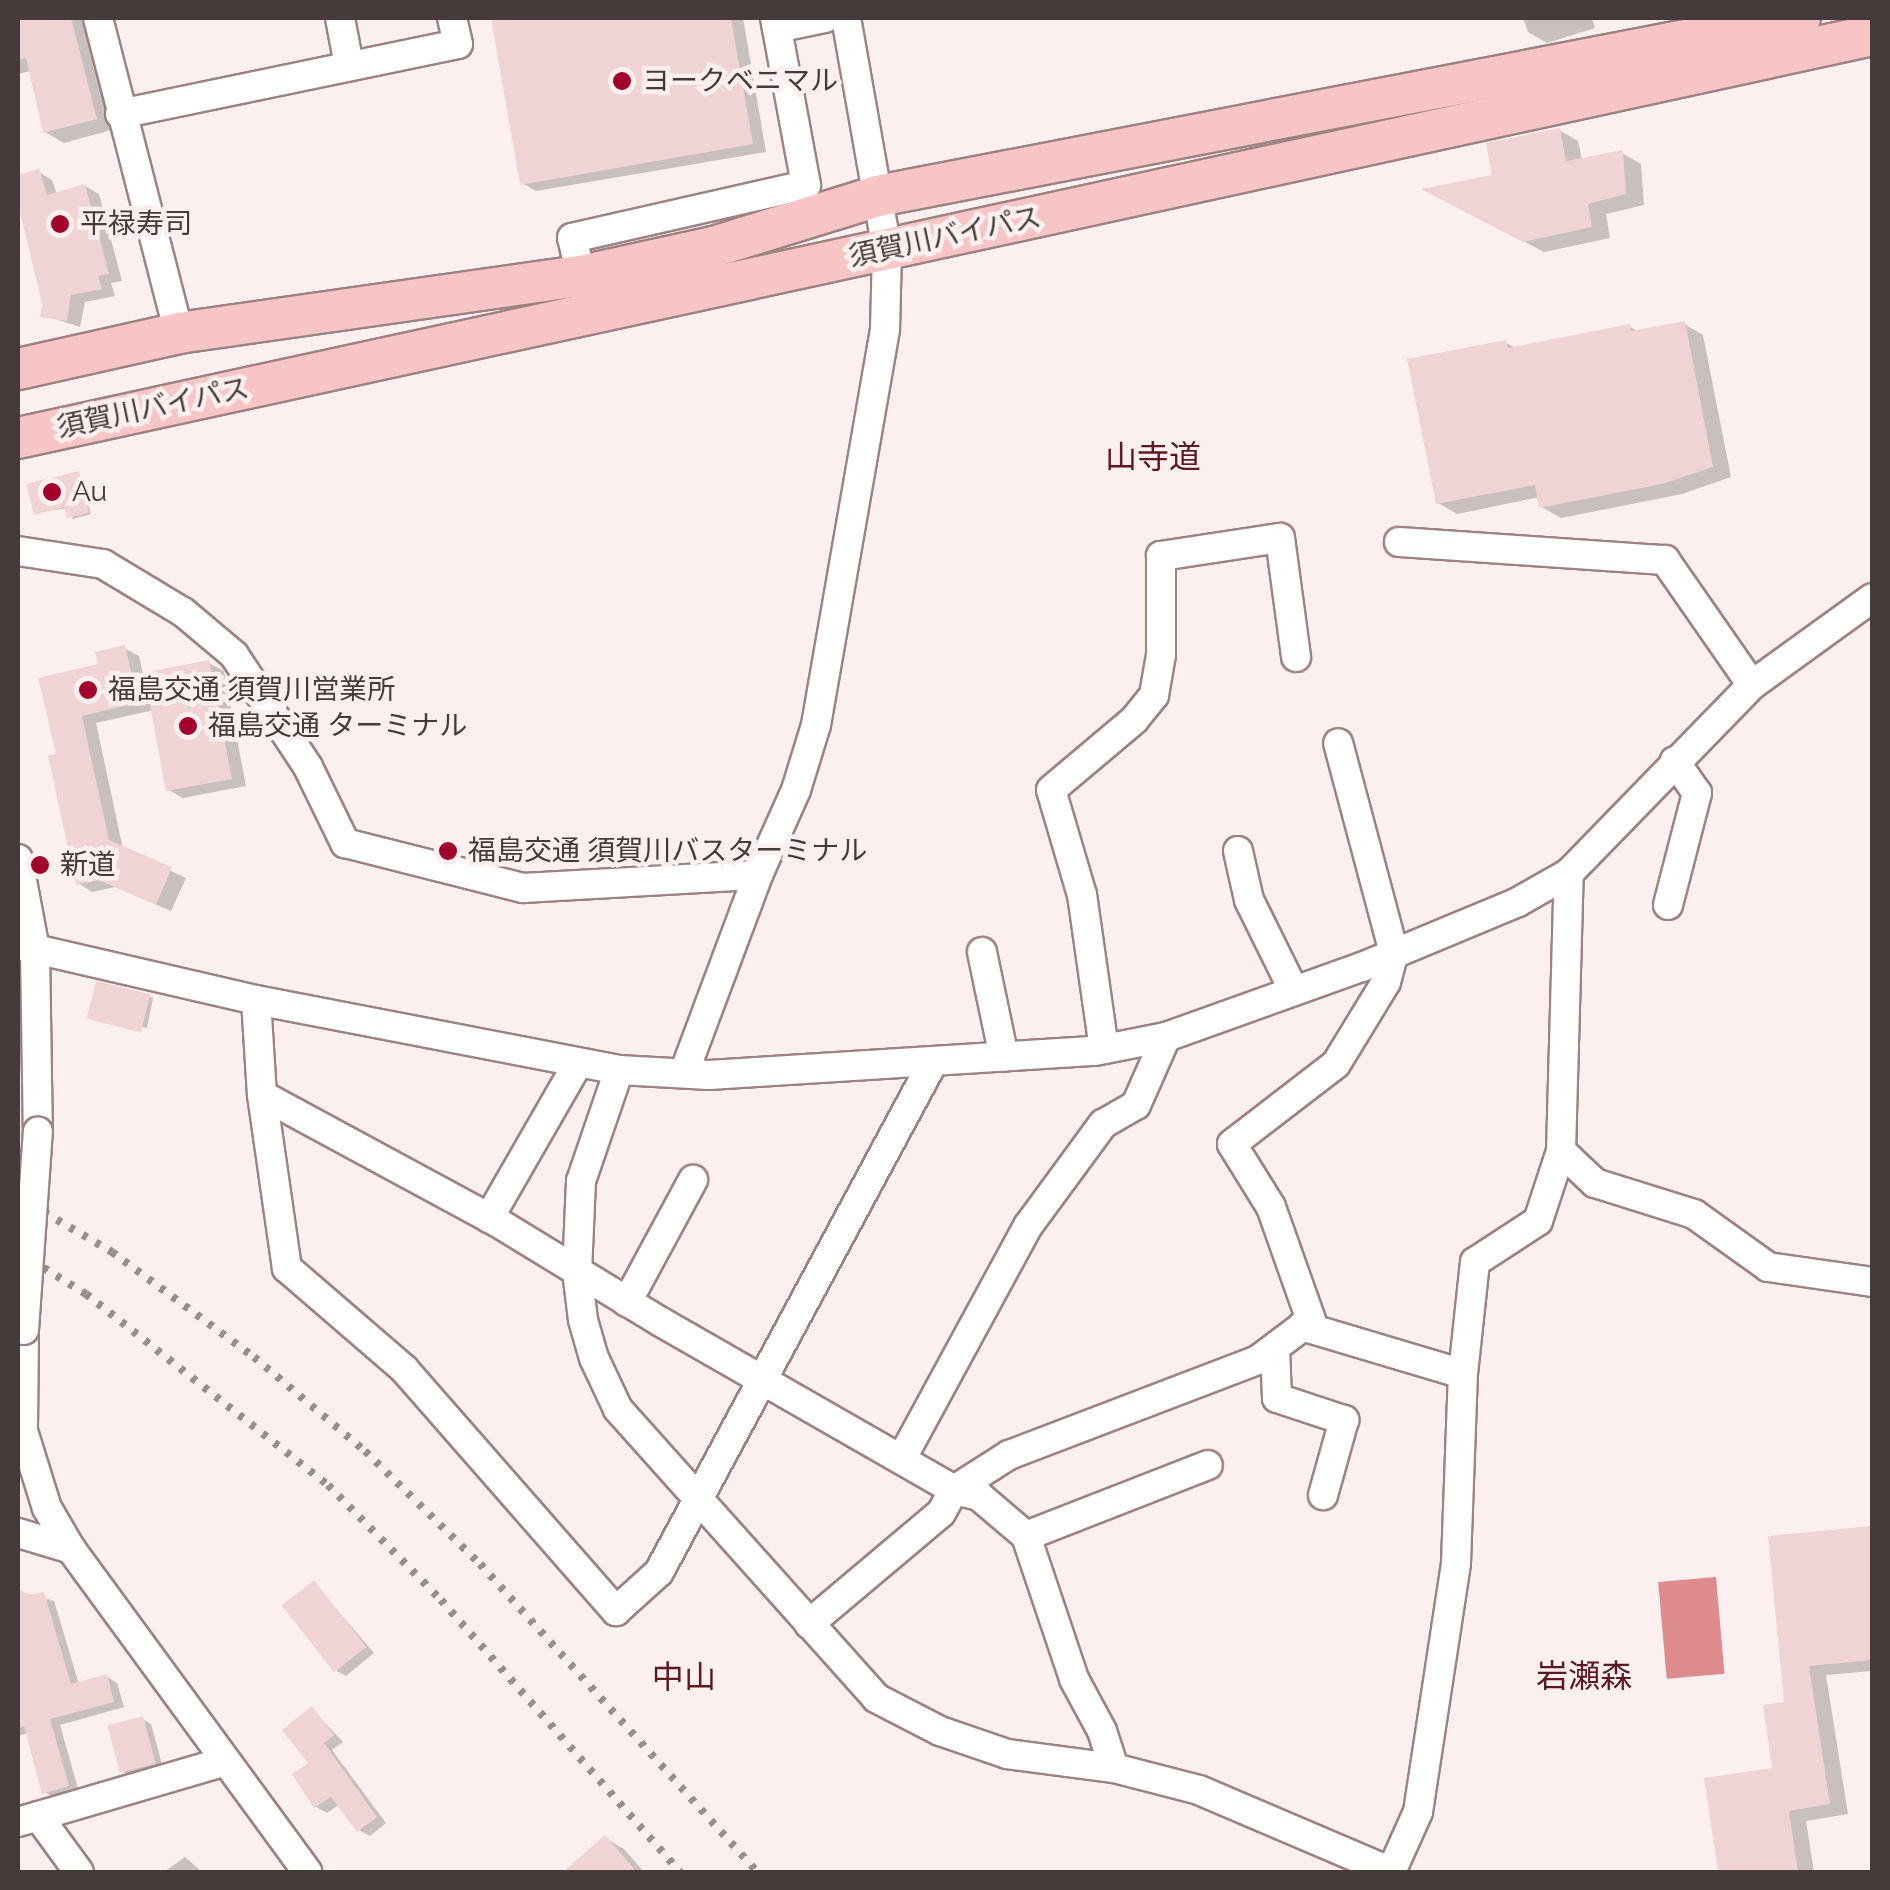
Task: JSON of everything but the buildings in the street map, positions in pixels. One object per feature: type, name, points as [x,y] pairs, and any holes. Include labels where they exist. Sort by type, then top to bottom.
[{"type":"highway","name":"須賀川バイパス","points":[[18,370],[179,333],[581,276],[714,248],[878,196],[1800,18]]},
{"type":"highway","name":"須賀川バイパス","points":[[18,438],[1862,39]]},
{"type":"highway","points":[[18,410],[150,382],[209,395]]},
{"type":"highway","points":[[18,450],[99,432],[166,405]]},
{"type":"street","points":[[98,18],[179,333]]},
{"type":"street","points":[[340,18],[349,65]]},
{"type":"street","points":[[120,114],[458,44],[452,18]]},
{"type":"street","points":[[581,276],[572,238],[806,185],[776,23],[825,18]]},
{"type":"street","points":[[684,1073],[758,875],[796,790],[816,724],[885,329],[887,250],[846,18]]},
{"type":"street","points":[[704,208],[714,248]]},
{"type":"street","points":[[1104,1050],[1082,895],[1052,790],[1134,720],[1154,696],[1161,655],[1160,556],[1280,538],[1296,657]]},
{"type":"street","points":[[1399,542],[1665,560],[1752,685]]},
{"type":"street","points":[[18,551],[102,564],[183,612],[234,654],[308,767],[345,844],[523,888],[758,875]]},
{"type":"street","points":[[26,948],[256,1000],[619,1070],[684,1073],[1104,1050],[1166,1037],[1394,954],[1518,902],[1569,873],[1752,685],[1872,598]]},
{"type":"street","points":[[809,1624],[940,1513],[954,1490],[1008,1454],[1258,1360],[1312,1320],[1272,1208],[1232,1144],[1336,1064],[1386,982],[1394,954],[1338,744]]},
{"type":"street","points":[[1668,905],[1697,794],[1675,762]]},
{"type":"street","points":[[1238,851],[1249,900],[1293,988]]},
{"type":"street","points":[[18,859],[38,1131],[21,1329],[20,1440],[47,1508],[71,1549],[307,1872]]},
{"type":"street","points":[[619,1070],[580,1180],[577,1271],[583,1320],[618,1409],[876,1698],[940,1731],[1007,1754],[1114,1768],[1199,1790],[1391,1872],[1418,1812],[1456,1564],[1462,1374],[1476,1262],[1538,1222],[1561,1151],[1569,873]]},
{"type":"street","points":[[982,952],[1004,1058]]},
{"type":"street","points":[[256,1000],[262,1095],[287,1268],[404,1369],[616,1611],[659,1572],[933,1062]]},
{"type":"street","points":[[902,1458],[1028,1226],[1103,1124],[1136,1105],[1166,1037]]},
{"type":"street","points":[[489,1218],[578,1063]]},
{"type":"street","points":[[262,1095],[489,1218],[954,1490],[980,1496],[1026,1536],[1074,1679],[1102,1731],[1114,1768]]},
{"type":"street","points":[[1561,1151],[1595,1183],[1694,1214],[1768,1267],[1872,1282]]},
{"type":"street","points":[[627,1302],[692,1180]]},
{"type":"street","points":[[1302,1326],[1462,1374]]},
{"type":"street","points":[[1274,1348],[1277,1398],[1344,1420],[1323,1495]]},
{"type":"street","points":[[1026,1536],[1208,1465]]},
{"type":"street","points":[[18,1533],[71,1549]]},
{"type":"street","points":[[79,1872],[28,1819],[223,1762]]},
{"type":"shaded area","points":[[1716,1577],[1724,1674],[1667,1679],[1658,1582]]},
{"type":"railway","points":[[18,1197],[112,1252],[254,1357],[365,1451],[480,1564],[757,1872]]},
{"type":"railway","points":[[18,1252],[86,1294],[328,1485],[441,1600],[680,1872]]},
{"type":"place","name":"ヨークベニマル","points":[[622,81]]},
{"type":"place","name":"平禄寿司","points":[[60,224]]},
{"type":"place","name":"Au","points":[[52,492]]},
{"type":"place","name":"福島交通 須賀川営業所","points":[[88,690]]},
{"type":"place","name":"福島交通 ターミナル","points":[[188,726]]},
{"type":"place","name":"福島交通 須賀川バスターミナル","points":[[448,851]]},
{"type":"place","name":"新道","points":[[40,865]]},
{"type":"district","name":"山寺道","points":[[1153,457]]},
{"type":"district","name":"岩瀬森","points":[[1584,1676]]},
{"type":"district","name":"中山","points":[[684,1677]]}]
